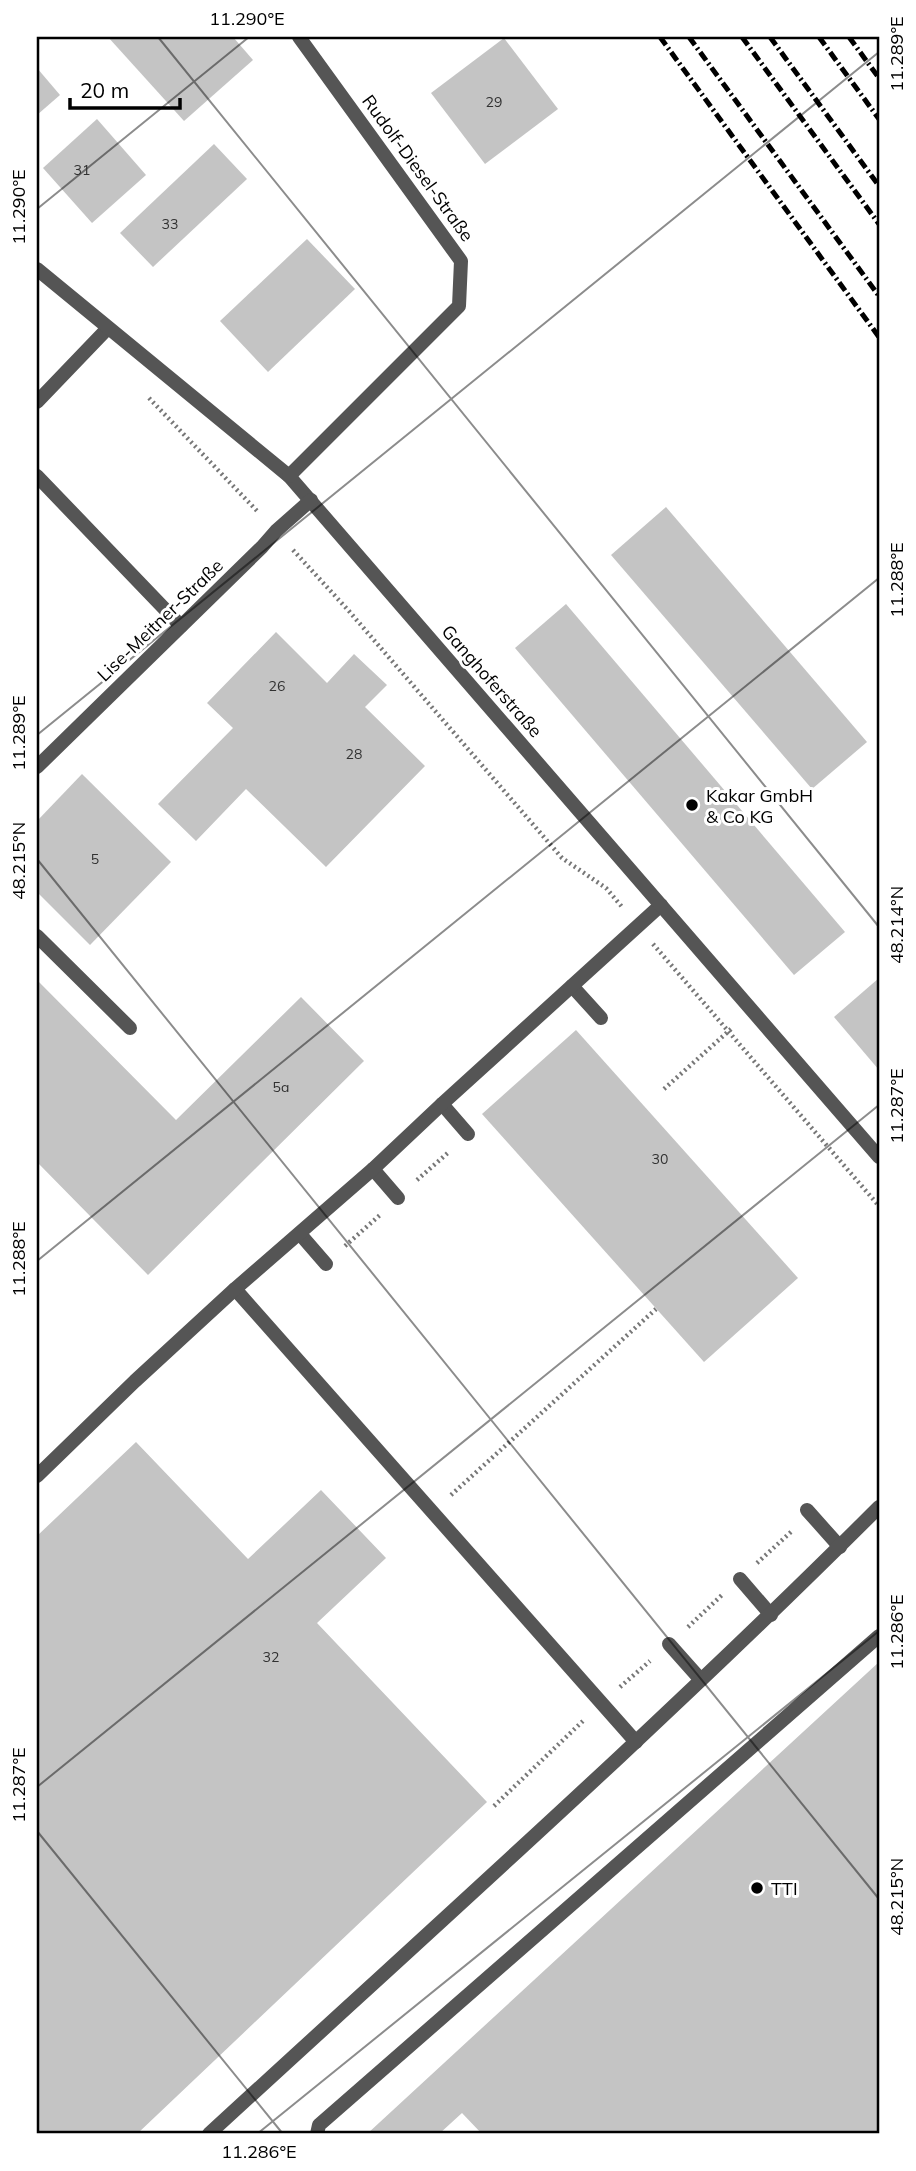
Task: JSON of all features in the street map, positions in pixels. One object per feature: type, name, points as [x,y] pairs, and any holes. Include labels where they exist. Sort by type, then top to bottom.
[{"type":"street","name":"Rudolf-Diesel-Straße","points":[[289,476],[458,306],[461,261],[299,37]]},
{"type":"street","name":"Ganghoferstraße","points":[[37,269],[289,476],[879,1157]]},
{"type":"street","points":[[37,401],[108,328]]},
{"type":"street","points":[[37,476],[181,626]]},
{"type":"street","name":"Lise-Meitner-Straße","points":[[37,767],[276,531],[311,500]]},
{"type":"street","points":[[37,1476],[234,1289],[373,1169],[661,905]]},
{"type":"street","points":[[37,936],[130,1028]]},
{"type":"street","points":[[572,986],[601,1017]]},
{"type":"street","points":[[442,1104],[468,1134]]},
{"type":"street","points":[[373,1169],[398,1198]]},
{"type":"street","points":[[300,1234],[326,1264]]},
{"type":"street","points":[[234,1289],[636,1742]]},
{"type":"street","points":[[209,2134],[636,1742],[771,1615],[879,1507]]},
{"type":"street","points":[[807,1510],[840,1547]]},
{"type":"street","points":[[740,1579],[771,1615]]},
{"type":"street","points":[[317,2134],[319,2125],[879,1636]]},
{"type":"street","points":[[669,1644],[701,1680]]},
{"type":"path","points":[[143,391],[357,620],[562,858],[606,888],[879,1206]]},
{"type":"path","points":[[664,1089],[729,1031]]},
{"type":"path","points":[[433,1513],[656,1309]]},
{"type":"building","points":[[108,37],[233,37],[253,60],[184,121]]},
{"type":"building","points":[[504,38],[558,109],[485,164],[431,93]]},
{"type":"building","points":[[37,68],[60,95],[37,115]]},
{"type":"building","points":[[97,119],[146,175],[92,223],[43,168]]},
{"type":"building","points":[[214,144],[247,179],[153,267],[120,233]]},
{"type":"building","points":[[307,239],[355,289],[268,372],[220,321]]},
{"type":"building","points":[[666,507],[867,742],[812,789],[611,555]]},
{"type":"building","points":[[566,604],[845,932],[794,975],[515,648]]},
{"type":"building","points":[[276,632],[327,683],[354,654],[387,685],[365,707],[425,766],[326,867],[246,789],[196,841],[158,804],[233,728],[207,703]]},
{"type":"building","points":[[82,774],[171,862],[90,945],[37,892],[37,821]]},
{"type":"building","points":[[879,978],[879,1070],[834,1017]]},
{"type":"building","points":[[37,980],[176,1120],[301,997],[364,1061],[148,1275],[37,1162]]},
{"type":"building","points":[[576,1030],[798,1278],[704,1362],[482,1114]]},
{"type":"building","points":[[136,1442],[248,1559],[321,1490],[386,1558],[317,1623],[487,1802],[137,2134],[37,2134],[37,1536]]},
{"type":"building","name":"TTI","points":[[879,1662],[879,2134],[482,2134],[462,2113],[439,2134],[367,2134]]},
{"type":"railway","points":[[660,37],[879,337]]},
{"type":"railway","points":[[689,37],[879,296]]},
{"type":"railway","points":[[742,37],[879,224]]},
{"type":"railway","points":[[770,37],[879,186]]},
{"type":"railway","points":[[819,37],[879,119]]},
{"type":"railway","points":[[849,37],[879,78]]},
{"type":"place","name":"Kakar GmbH & Co KG","points":[[692,805]]},
{"type":"place","name":"TTI","points":[[757,1888]]}]
